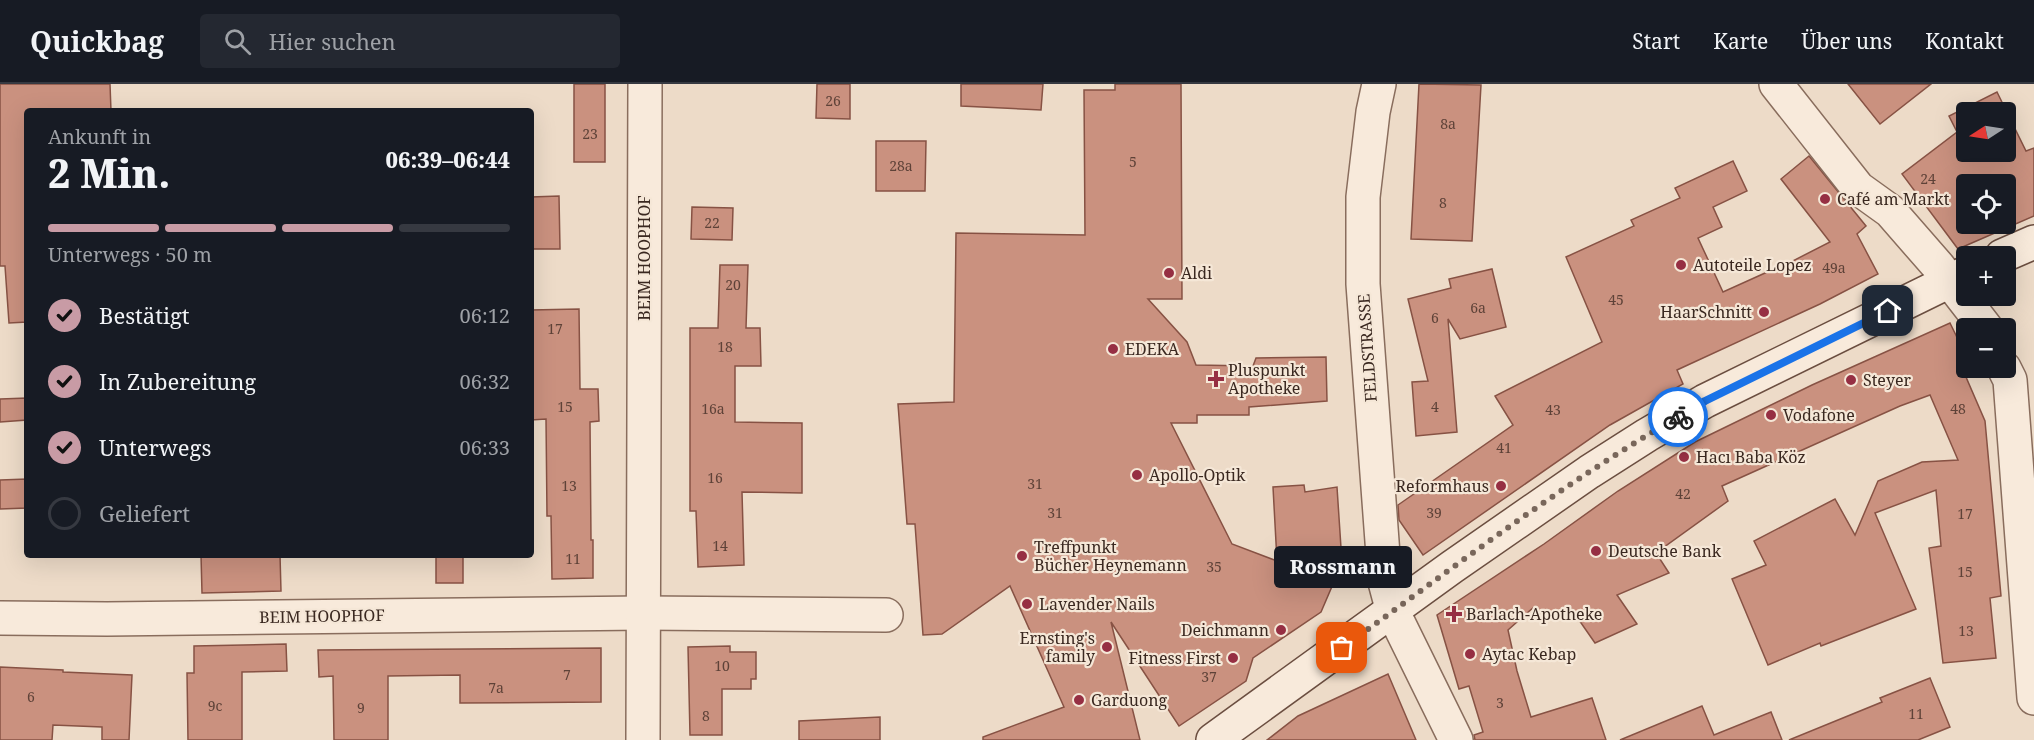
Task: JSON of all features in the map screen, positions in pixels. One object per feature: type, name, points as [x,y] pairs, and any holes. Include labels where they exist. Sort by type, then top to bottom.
[{"type":"street","name":"BEIM HOOPHOF","points":[[643,740],[645,84]]},
{"type":"street","name":"FELDSTRASSE","points":[[1379,84],[1373,112],[1363,196],[1363,284],[1385,582],[1393,612],[1456,740]]},
{"type":"street","points":[[1776,84],[1858,188],[1890,212],[1956,275]]},
{"type":"street","points":[[2016,250],[2034,242]]},
{"type":"street","points":[[1213,740],[1482,547],[1589,472],[1647,435],[1705,401],[1956,278]]},
{"type":"street","points":[[2009,378],[2034,698]]},
{"type":"street","name":"BEIM HOOPHOF","points":[[0,618],[96,620],[643,613],[886,615]]},
{"type":"building","points":[[0,84],[110,84],[111,108],[24,108],[24,322],[9,323],[5,266],[0,266]]},
{"type":"building","points":[[574,84],[605,84],[605,162],[574,162]]},
{"type":"building","points":[[817,84],[850,84],[850,119],[816,118]]},
{"type":"building","points":[[961,84],[1043,84],[1041,110],[961,106]]},
{"type":"building","points":[[1115,84],[1181,84],[1182,299],[1148,299],[1187,342],[1196,365],[1253,366],[1256,358],[1326,357],[1327,401],[1249,407],[1249,415],[1197,415],[1197,423],[1171,423],[1232,544],[1277,561],[1273,487],[1304,485],[1305,492],[1337,487],[1342,563],[1321,612],[1253,658],[1246,681],[1179,726],[1111,622],[1140,740],[983,740],[983,737],[1064,707],[1010,586],[942,634],[923,635],[915,524],[907,524],[898,404],[954,402],[956,233],[1085,235],[1084,90],[1115,90]]},
{"type":"building","points":[[1419,84],[1481,85],[1472,241],[1411,239]]},
{"type":"building","points":[[1848,84],[1931,84],[1880,124]]},
{"type":"building","points":[[1997,92],[2002,102],[1977,102]]},
{"type":"building","points":[[1956,112],[1956,130],[1949,116]]},
{"type":"building","points":[[2016,131],[2026,151],[2034,148],[2034,216],[2016,224],[2016,174],[1956,174],[1956,234],[1993,234],[1965,246],[1956,246],[1902,174],[1956,133],[1956,162],[2016,162]]},
{"type":"building","points":[[876,141],[926,141],[925,191],[876,191]]},
{"type":"building","points":[[1809,156],[1866,226],[1857,234],[1878,274],[1820,304],[1677,370],[1683,384],[1610,425],[1423,555],[1399,520],[1398,505],[1513,425],[1495,396],[1602,342],[1566,257],[1634,226],[1631,220],[1680,198],[1675,188],[1733,161],[1747,191],[1713,207],[1722,227],[1698,238],[1723,292],[1775,270],[1830,242],[1781,179]]},
{"type":"building","points":[[559,196],[560,249],[534,249],[534,197]]},
{"type":"building","points":[[692,207],[733,208],[732,240],[691,239]]},
{"type":"building","points":[[720,265],[748,265],[746,328],[760,328],[761,366],[735,366],[735,422],[802,423],[802,493],[742,492],[744,565],[698,567],[696,511],[690,511],[690,328],[718,328]]},
{"type":"building","points":[[1492,269],[1506,327],[1460,339],[1448,319],[1457,432],[1416,436],[1412,382],[1428,381],[1408,299],[1451,288],[1449,279]]},
{"type":"building","points":[[579,309],[580,389],[598,389],[599,421],[590,422],[593,578],[552,579],[551,516],[547,516],[546,419],[534,420],[534,310]]},
{"type":"building","points":[[1950,323],[1956,335],[1956,378],[1966,378],[1985,421],[2001,596],[1990,598],[1996,658],[1943,663],[1929,548],[1941,546],[1936,490],[1875,513],[1916,609],[1821,646],[1820,643],[1768,665],[1732,579],[1766,565],[1754,541],[1835,499],[1855,535],[1878,481],[1922,462],[1958,460],[1930,395],[1900,406],[1722,486],[1728,501],[1656,553],[1669,573],[1617,595],[1637,624],[1595,643],[1570,607],[1547,621],[1534,607],[1508,630],[1531,717],[1592,698],[1606,740],[1475,740],[1474,735],[1483,732],[1469,686],[1459,689],[1437,615],[1544,544],[1618,491],[1695,442],[1812,385]]},
{"type":"building","points":[[24,398],[24,420],[0,422],[0,399]]},
{"type":"building","points":[[24,479],[24,508],[0,509],[0,480]]},
{"type":"building","points":[[201,558],[280,558],[281,591],[202,593]]},
{"type":"building","points":[[436,558],[463,558],[463,583],[436,583]]},
{"type":"building","points":[[286,644],[287,671],[242,672],[242,740],[188,740],[187,673],[194,673],[194,646]]},
{"type":"building","points":[[730,646],[730,652],[756,652],[756,679],[751,679],[751,689],[722,689],[722,735],[690,735],[688,647]]},
{"type":"building","points":[[601,648],[601,702],[460,703],[460,675],[388,676],[388,740],[334,740],[333,676],[319,677],[318,650]]},
{"type":"building","points":[[0,667],[132,675],[129,740],[102,740],[102,727],[53,725],[52,740],[0,740]]},
{"type":"building","points":[[1388,674],[1416,740],[1267,740],[1298,716]]},
{"type":"building","points":[[1930,678],[1950,727],[1918,740],[1789,740],[1882,702],[1880,698]]},
{"type":"building","points":[[1702,706],[1714,735],[1771,712],[1782,740],[1620,740]]},
{"type":"building","points":[[880,717],[880,740],[799,740],[799,721]]},
{"type":"way so far","points":[[1342,648],[1452,567],[1589,472],[1678,417]]},
{"type":"place","name":"Café am Markt","points":[[1825,199]]},
{"type":"place","name":"Autoteile Lopez","points":[[1681,265]]},
{"type":"place","name":"Aldi","points":[[1169,273]]},
{"type":"place","name":"HaarSchnitt","points":[[1764,312]]},
{"type":"place","name":"EDEKA","points":[[1113,349]]},
{"type":"place","name":"Pluspunkt Apotheke","points":[[1216,379]]},
{"type":"place","name":"Steyer","points":[[1851,380]]},
{"type":"place","name":"Vodafone","points":[[1771,415]]},
{"type":"place","name":"Hacı Baba Köz","points":[[1684,457]]},
{"type":"place","name":"Apollo-Optik","points":[[1137,475]]},
{"type":"place","name":"Reformhaus","points":[[1501,486]]},
{"type":"place","name":"Deutsche Bank","points":[[1596,551]]},
{"type":"place","name":"Treffpunkt Bücher Heynemann","points":[[1022,556]]},
{"type":"place","name":"Lavender Nails","points":[[1027,604]]},
{"type":"place","name":"Barlach-Apotheke","points":[[1454,614]]},
{"type":"place","name":"Deichmann","points":[[1281,630]]},
{"type":"place","name":"Ernsting's family","points":[[1107,647]]},
{"type":"place","name":"Rossmann","points":[[1342,648]]},
{"type":"place","name":"Aytac Kebap","points":[[1470,654]]},
{"type":"place","name":"Fitness First","points":[[1233,658]]},
{"type":"place","name":"Garduong","points":[[1079,700]]},
{"type":"route","points":[[1678,417],[1705,401],[1888,311]]}]
